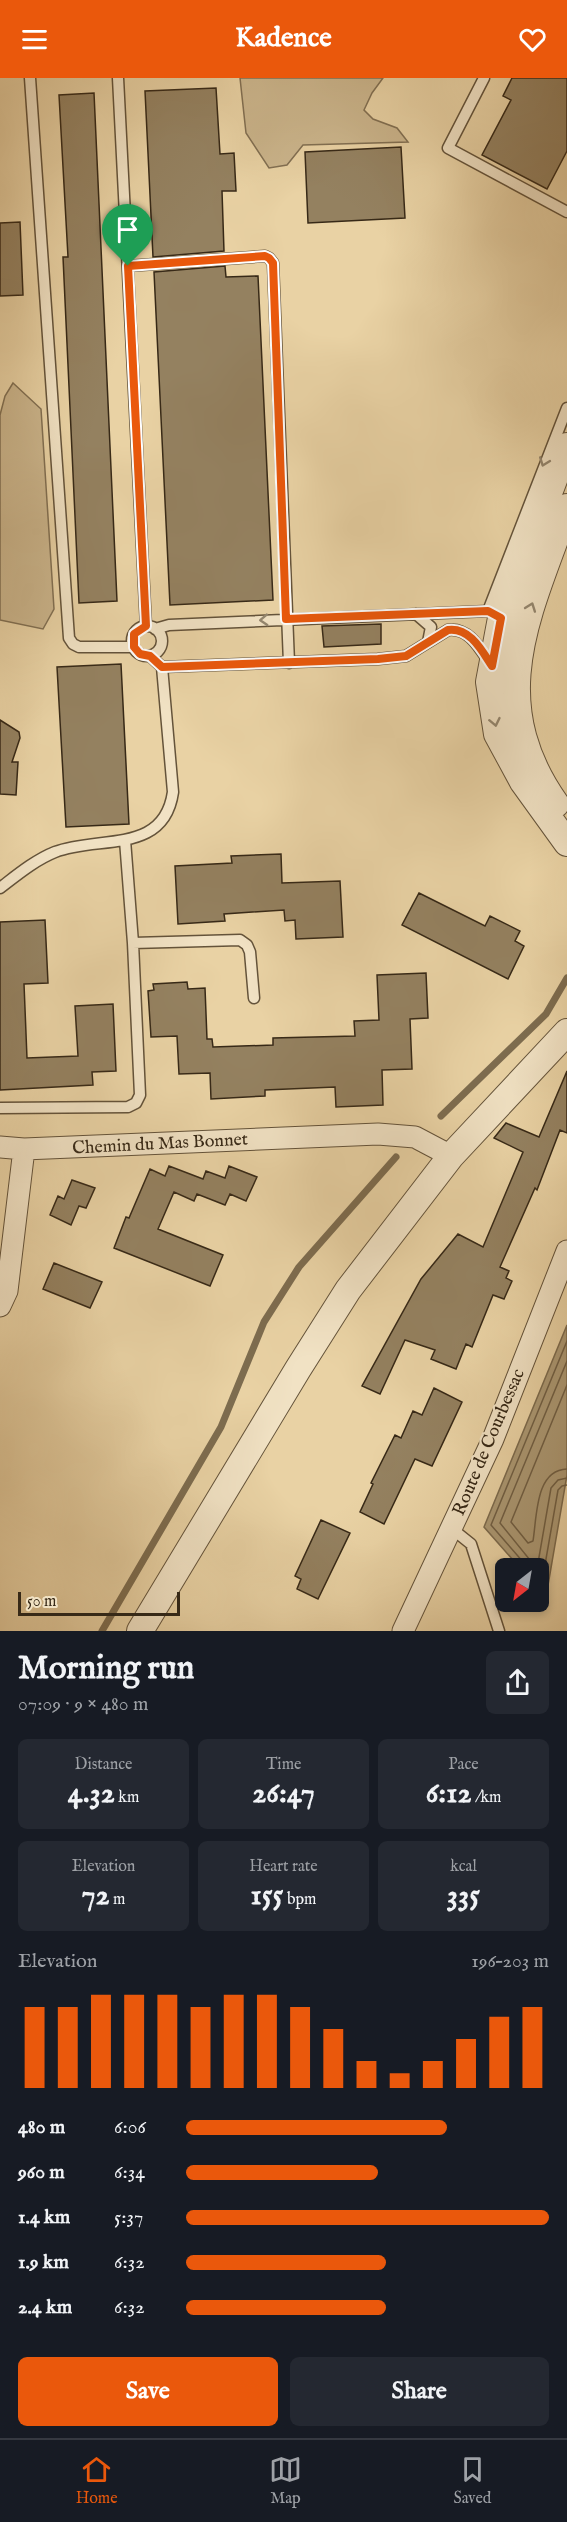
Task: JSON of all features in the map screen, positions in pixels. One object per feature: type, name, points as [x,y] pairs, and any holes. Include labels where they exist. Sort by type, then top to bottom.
[{"type":"street","points":[[567,446],[494,615],[492,666],[489,682],[497,734],[523,782],[567,843]]},
{"type":"street","points":[[567,507],[527,618],[518,663],[515,700],[522,735],[531,757],[550,795],[567,819]]},
{"type":"street","points":[[140,1631],[348,1290],[451,1156],[567,1032]]},
{"type":"street","name":"Chemin du Mas Bonnet","points":[[0,1148],[24,1149],[378,1134],[415,1137],[451,1156]]},
{"type":"street","points":[[0,1306],[7,1292],[24,1149]]},
{"type":"street","name":"Route de Courbessac","points":[[403,1631],[493,1439],[567,1251]]},
{"type":"lane","points":[[30,78],[69,638],[79,647],[134,647]]},
{"type":"lane","points":[[118,78],[151,627],[161,637],[161,646],[150,656]]},
{"type":"lane","points":[[484,78],[448,148],[567,212]]},
{"type":"lane","points":[[128,266],[265,256],[273,263],[289,663]]},
{"type":"lane","points":[[494,615],[567,408]]},
{"type":"lane","points":[[415,614],[431,627],[428,642]]},
{"type":"lane","points":[[0,888],[28,867],[57,851],[125,840],[154,829],[171,809],[173,792],[162,667],[150,656],[140,654],[134,647],[134,634],[151,627],[415,614],[494,615],[510,623],[512,634],[503,664],[505,689],[515,700]]},
{"type":"lane","points":[[162,667],[406,656],[448,630],[464,632],[476,643],[492,666]]},
{"type":"lane","points":[[0,1108],[128,1107],[136,1103],[140,1095],[133,943],[125,840]]},
{"type":"lane","points":[[133,943],[240,940],[247,945],[250,952],[254,998]]},
{"type":"lane","points":[[451,1528],[471,1544],[499,1631]]},
{"type":"shaded area","points":[[240,78],[383,78],[372,93],[364,110],[373,119],[397,128],[408,142],[303,145],[287,165],[269,168],[246,133]]},
{"type":"shaded area","points":[[13,383],[41,409],[54,609],[43,629],[0,620],[0,415],[5,396]]},
{"type":"water","points":[[567,1325],[567,1475],[549,1580],[549,1558],[511,1558],[484,1527]]},
{"type":"building","points":[[512,78],[567,78],[567,151],[547,189],[482,155],[511,100],[503,96]]},
{"type":"building","points":[[216,88],[220,154],[234,153],[236,191],[222,191],[224,251],[153,257],[145,91]]},
{"type":"building","points":[[94,93],[117,601],[79,603],[63,257],[68,257],[59,95]]},
{"type":"building","points":[[401,147],[405,218],[308,223],[305,152]]},
{"type":"building","points":[[20,222],[23,295],[0,296],[0,223]]},
{"type":"building","points":[[225,266],[226,277],[258,276],[273,600],[170,605],[154,272]]},
{"type":"building","points":[[381,624],[381,644],[324,647],[322,626]]},
{"type":"building","points":[[121,664],[129,824],[66,827],[57,667]]},
{"type":"building","points":[[0,720],[19,732],[20,738],[12,762],[18,762],[16,795],[0,794]]},
{"type":"building","points":[[281,854],[282,883],[340,881],[343,937],[296,939],[295,920],[285,921],[284,910],[224,914],[225,921],[178,924],[175,866],[232,863],[231,856]]},
{"type":"building","points":[[419,893],[485,926],[490,916],[520,931],[515,941],[524,946],[508,979],[402,925]]},
{"type":"building","points":[[45,920],[48,983],[24,984],[27,1058],[78,1056],[75,1006],[113,1004],[116,1071],[92,1072],[93,1085],[0,1090],[0,922]]},
{"type":"building","points":[[426,973],[428,1018],[410,1019],[412,1069],[382,1070],[383,1105],[336,1107],[335,1087],[265,1090],[265,1096],[211,1099],[210,1073],[179,1074],[177,1036],[151,1037],[148,991],[154,990],[153,984],[187,982],[188,989],[205,988],[207,1039],[212,1039],[213,1047],[273,1045],[273,1038],[355,1036],[354,1021],[379,1020],[377,975]]},
{"type":"building","points":[[567,1071],[567,1133],[560,1130],[537,1190],[535,1188],[500,1267],[509,1271],[506,1278],[512,1281],[504,1299],[493,1295],[472,1347],[466,1344],[456,1369],[431,1359],[435,1350],[405,1340],[380,1394],[362,1386],[421,1279],[458,1234],[483,1247],[523,1152],[494,1138],[506,1123],[539,1137]]},
{"type":"building","points":[[169,1166],[203,1179],[206,1171],[225,1178],[229,1166],[257,1177],[246,1201],[230,1194],[225,1205],[197,1194],[194,1201],[174,1192],[158,1229],[223,1255],[210,1286],[114,1248],[126,1217],[129,1218],[150,1169],[165,1176]]},
{"type":"building","points":[[72,1180],[95,1188],[86,1208],[79,1206],[71,1225],[50,1215],[58,1196],[64,1199]]},
{"type":"building","points":[[54,1263],[102,1282],[90,1308],[43,1289]]},
{"type":"building","points":[[434,1388],[462,1402],[432,1466],[415,1459],[384,1524],[360,1512],[373,1484],[371,1483],[395,1435],[401,1438],[413,1411],[422,1415]]},
{"type":"building","points":[[321,1520],[350,1533],[318,1599],[297,1589],[301,1579],[295,1576]]},
{"type":"waterway","points":[[441,1116],[546,1014],[567,978]]},
{"type":"waterway","points":[[102,1631],[221,1427],[264,1322],[299,1267],[396,1157]]},
{"type":"route","points":[[265,256],[273,263],[286,619],[488,611],[501,618],[492,666],[476,643],[464,632],[454,629],[448,630],[406,656],[378,659],[162,667],[150,656],[136,651],[132,638],[137,630],[146,626],[128,266],[265,256]]}]
